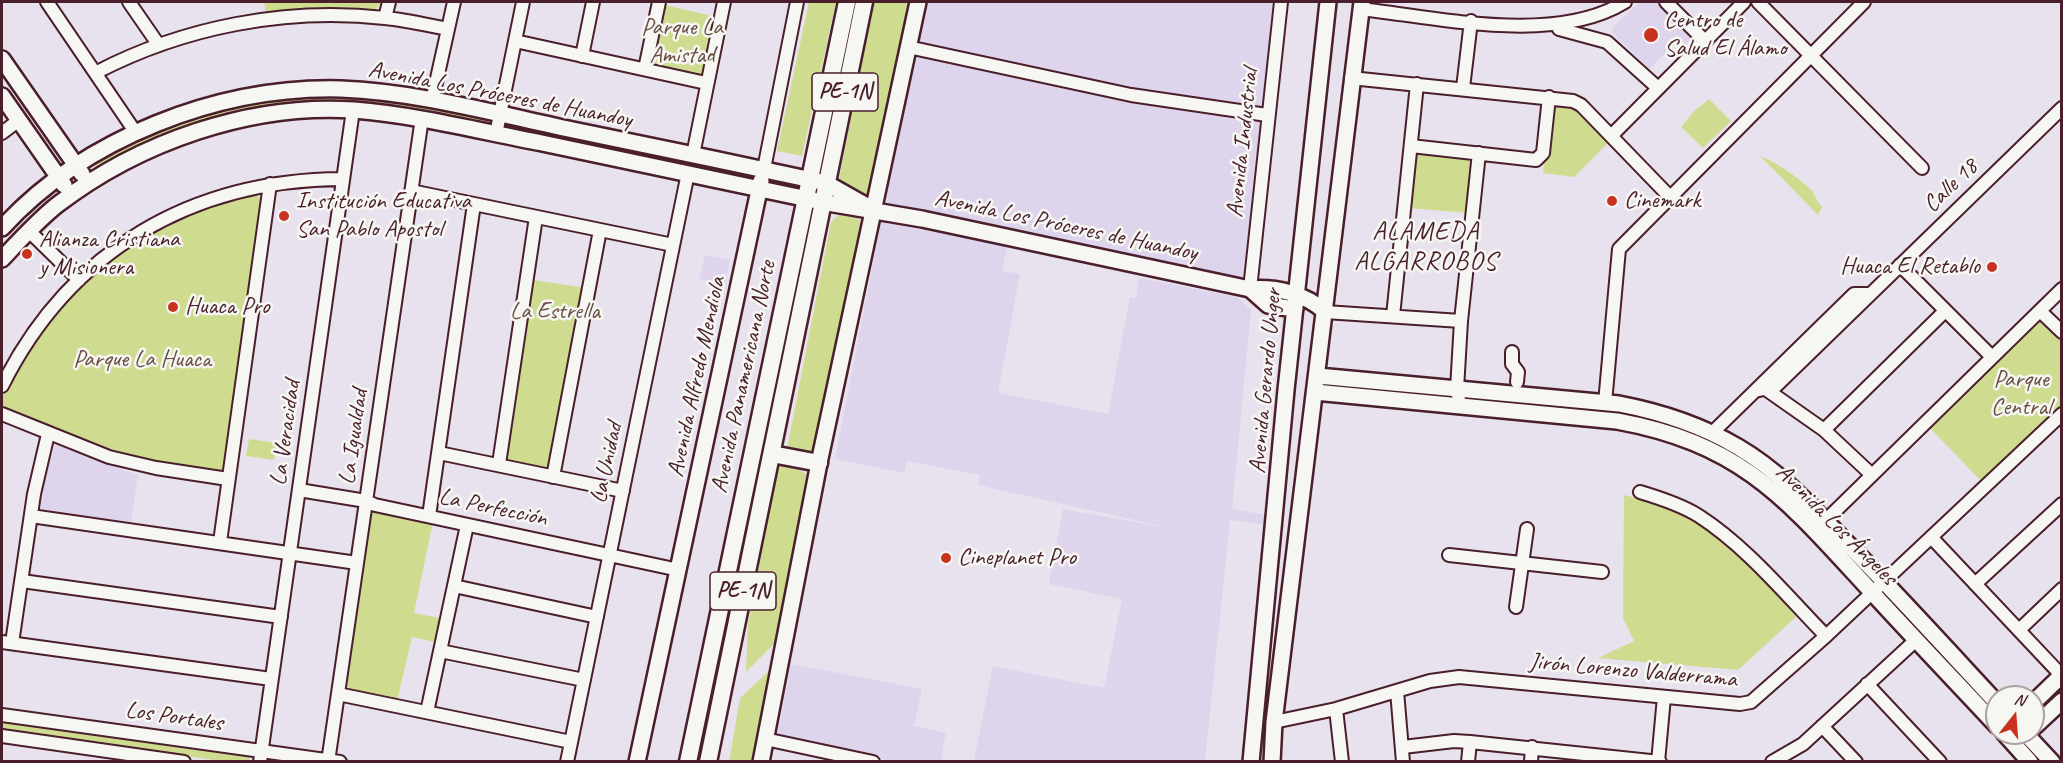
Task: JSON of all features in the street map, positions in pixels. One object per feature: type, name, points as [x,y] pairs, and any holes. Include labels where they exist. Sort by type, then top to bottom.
[{"type":"highway","name":"Avenida Panamericana Norte","points":[[688,762],[814,201],[848,2]]},
{"type":"highway","name":"Avenida Panamericana Norte","points":[[818,181],[864,2]]},
{"type":"highway","name":"Avenida Panamericana Norte","points":[[708,762],[772,454],[814,201]]},
{"type":"highway","points":[[772,454],[819,464]]},
{"type":"highway","points":[[678,762],[698,715]]},
{"type":"highway","points":[[714,728],[718,762]]},
{"type":"main road","points":[[761,762],[819,464],[918,2]]},
{"type":"main road","name":"Avenida Gerardo Unger","points":[[1272,762],[1261,727],[1256,720],[1294,299],[1328,2]]},
{"type":"main road","name":"Avenida Gerardo Unger","points":[[1272,762],[1274,722],[1318,376],[1361,5]]},
{"type":"main road","points":[[2,59],[89,184]]},
{"type":"main road","name":"Avenida Los Próceres de Huandoy","points":[[2,228],[59,178],[136,133],[209,107],[258,96],[305,90],[380,92],[500,114],[764,169],[818,181],[873,210]]},
{"type":"main road","points":[[2,96],[71,195]]},
{"type":"main road","name":"Avenida Los Próceres de Huandoy","points":[[2,259],[29,231],[71,195],[124,162],[209,127],[289,112],[353,110],[422,118],[814,201],[873,210],[1250,289],[1269,288],[1294,299],[1312,302],[1325,312]]},
{"type":"main road","name":"Avenida Alfredo Mendiola","points":[[637,762],[764,169]]},
{"type":"main road","name":"Avenida Los Ángeles","points":[[1318,376],[1612,404],[1667,415],[1712,433],[1764,464],[1820,526],[1872,592],[1985,713]]},
{"type":"main road","points":[[1375,398],[1377,381]]},
{"type":"main road","name":"Avenida Los Ángeles","points":[[1315,392],[1617,421],[1687,438],[1729,459],[1766,483],[1820,526],[1884,581],[1985,690]]},
{"type":"main road","points":[[1612,404],[1617,421]]},
{"type":"main road","points":[[2045,690],[2061,675]]},
{"type":"main road","points":[[2045,716],[2061,701]]},
{"type":"main road","points":[[1251,762],[1256,720]]},
{"type":"main road","points":[[2015,745],[2030,762]]},
{"type":"main road","points":[[2038,745],[2052,762]]},
{"type":"street","points":[[47,2],[97,72],[136,133]]},
{"type":"street","points":[[129,2],[158,44]]},
{"type":"street","points":[[385,18],[388,2]]},
{"type":"street","points":[[432,101],[453,2]]},
{"type":"street","points":[[496,134],[523,2]]},
{"type":"street","points":[[582,56],[593,2]]},
{"type":"street","points":[[645,69],[658,2]]},
{"type":"street","points":[[693,155],[724,2]]},
{"type":"street","name":"Avenida Alfredo Mendiola","points":[[764,169],[797,2]]},
{"type":"street","name":"Avenida Industrial","points":[[1250,289],[1281,2]]},
{"type":"street","points":[[1541,27],[1565,24],[1610,11],[1625,2]]},
{"type":"street","points":[[1666,2],[1705,41]]},
{"type":"street","points":[[1611,136],[1744,2]]},
{"type":"street","points":[[1758,2],[1922,168]]},
{"type":"street","points":[[1612,404],[1619,249],[1864,2]]},
{"type":"street","points":[[1361,5],[1471,21],[1573,31],[1607,42],[1658,88]]},
{"type":"street","points":[[1607,42],[1602,23],[1610,11]]},
{"type":"street","points":[[97,72],[158,44],[207,30],[276,19],[332,16],[385,18],[448,29]]},
{"type":"street","points":[[1462,88],[1471,21]]},
{"type":"street","points":[[515,41],[706,83]]},
{"type":"street","points":[[908,47],[1131,95],[1267,115]]},
{"type":"street","points":[[1351,78],[1565,98],[1581,105],[1670,197]]},
{"type":"street","points":[[1393,316],[1417,84]]},
{"type":"street","points":[[1411,146],[1529,160],[1539,159],[1543,153],[1549,97]]},
{"type":"street","name":"Calle 18","points":[[1712,433],[1761,390],[1776,386],[2061,108]]},
{"type":"street","name":"La Veracidad","points":[[260,756],[353,110]]},
{"type":"street","name":"La Igualdad","points":[[332,761],[338,694],[422,118]]},
{"type":"street","points":[[2,133],[18,120]]},
{"type":"street","points":[[1460,406],[1456,388],[1461,321],[1479,153]]},
{"type":"street","name":"La Unidad","points":[[567,762],[688,174]]},
{"type":"street","points":[[2,386],[40,324],[79,280],[130,239],[173,214],[222,194],[270,184],[342,179]]},
{"type":"street","points":[[220,542],[270,184]]},
{"type":"street","points":[[411,191],[673,245]]},
{"type":"street","points":[[429,516],[474,204]]},
{"type":"street","points":[[499,464],[536,217]]},
{"type":"street","points":[[553,477],[600,230]]},
{"type":"street","points":[[29,231],[79,280]]},
{"type":"street","points":[[1900,265],[1992,357]]},
{"type":"street","points":[[1820,526],[2061,290]]},
{"type":"street","points":[[1824,430],[1945,310]]},
{"type":"street","points":[[2040,311],[2061,332]]},
{"type":"street","points":[[1325,312],[1461,321]]},
{"type":"street","points":[[1512,352],[1512,363],[1518,372],[1517,382]]},
{"type":"street","points":[[1761,390],[1824,430],[1872,475]]},
{"type":"street","points":[[2,414],[48,434],[130,463],[228,479]]},
{"type":"street","name":"Jirón Lorenzo Valderrama","points":[[1274,722],[1336,709],[1441,679],[1470,677],[1664,698],[1740,704],[1750,702],[1826,636],[2061,414]]},
{"type":"street","points":[[48,434],[31,516],[22,581],[7,643],[271,679]]},
{"type":"street","points":[[439,453],[623,491]]},
{"type":"street","name":"La Perfección","points":[[299,490],[366,501],[375,505],[679,570]]},
{"type":"street","points":[[1640,492],[1682,507],[1712,525],[1733,542],[1826,636]]},
{"type":"street","points":[[1975,584],[2061,504]]},
{"type":"street","points":[[31,516],[357,563]]},
{"type":"street","points":[[428,712],[467,525]]},
{"type":"street","points":[[1516,607],[1527,529]]},
{"type":"street","points":[[1931,537],[2061,675]]},
{"type":"street","points":[[1449,555],[1602,572]]},
{"type":"street","points":[[22,581],[280,617]]},
{"type":"street","points":[[454,586],[597,616]]},
{"type":"street","points":[[2019,630],[2061,589]]},
{"type":"street","points":[[1772,762],[1790,753],[1822,726],[1916,640]]},
{"type":"street","points":[[440,651],[584,680]]},
{"type":"street","points":[[1867,684],[1940,762]]},
{"type":"street","points":[[1397,691],[1403,762]]},
{"type":"street","points":[[338,694],[571,742]]},
{"type":"street","points":[[1402,747],[1454,741],[1532,747],[1595,758],[1658,761],[1664,698]]},
{"type":"street","points":[[1336,709],[1342,762]]},
{"type":"street","name":"Los Portales","points":[[2,715],[260,756],[332,761]]},
{"type":"street","points":[[1822,726],[1856,762]]},
{"type":"street","name":"Los Portales","points":[[2,736],[184,762]]},
{"type":"street","points":[[765,739],[873,762]]},
{"type":"street","points":[[1468,762],[1470,742]]},
{"type":"street","points":[[1531,762],[1532,747]]},
{"type":"shaded area","points":[[923,2],[1277,2],[1244,281],[877,207]]},
{"type":"shaded area","name":"Centro de Salud El Álamo","points":[[1640,2],[1657,2],[1691,37],[1686,45],[1679,39],[1649,69],[1612,32],[1613,27]]},
{"type":"shaded area","points":[[881,222],[1007,246],[1002,271],[1020,274],[998,393],[1108,414],[1130,297],[1136,298],[1139,278],[1237,297],[1251,310],[1232,509],[1265,515],[1263,524],[1230,520],[1205,761],[974,761],[993,666],[1104,688],[1122,599],[1049,584],[1063,509],[1175,529],[978,485],[980,475],[907,461],[904,473],[835,459]]},
{"type":"shaded area","points":[[705,255],[730,260],[725,285],[699,279]]},
{"type":"shaded area","points":[[55,444],[138,475],[131,522],[37,509]]},
{"type":"shaded area","points":[[791,664],[922,689],[914,726],[946,733],[941,759],[952,761],[892,761],[777,738]]},
{"type":"green space","points":[[264,2],[381,2],[373,14],[266,16]]},
{"type":"green space","points":[[809,2],[836,2],[802,156],[777,151]]},
{"type":"green space","points":[[874,2],[911,2],[870,197],[838,184]]},
{"type":"green space","name":"Parque La Amistad","points":[[660,4],[717,17],[704,79],[648,67]]},
{"type":"green space","points":[[362,95],[485,116],[483,124],[361,104],[310,102],[278,105],[214,117],[183,127],[94,167],[90,160],[148,131],[257,99]]},
{"type":"green space","points":[[1709,99],[1731,121],[1703,148],[1681,127],[1694,111]]},
{"type":"green space","points":[[1551,100],[1572,103],[1612,139],[1574,177],[1543,173]]},
{"type":"green space","points":[[509,121],[750,171],[748,179],[507,129]]},
{"type":"green space","points":[[1414,150],[1474,157],[1469,213],[1408,208]]},
{"type":"green space","points":[[1760,156],[1788,171],[1812,191],[1822,207],[1818,215]]},
{"type":"green space","name":"Parque La Huaca","points":[[251,192],[259,197],[264,205],[225,473],[138,461],[81,442],[2,408],[6,385],[18,360],[59,308],[108,261],[131,242],[161,224]]},
{"type":"green space","points":[[849,214],[857,217],[863,226],[815,456],[787,449],[831,222],[839,215]]},
{"type":"green space","name":"La Estrella","points":[[533,280],[587,288],[550,472],[507,463]]},
{"type":"green space","name":"Parque Central","points":[[2038,317],[2061,341],[2061,411],[1984,484],[1929,427]]},
{"type":"green space","points":[[249,439],[277,443],[274,460],[246,456]]},
{"type":"green space","points":[[779,462],[794,466],[810,477],[776,642],[746,672],[748,624]]},
{"type":"green space","points":[[1624,495],[1681,512],[1714,533],[1744,559],[1797,616],[1738,670],[1598,658],[1634,641],[1623,618]]},
{"type":"green space","points":[[368,508],[433,522],[414,613],[440,618],[435,642],[412,637],[397,701],[344,690]]},
{"type":"green space","points":[[771,669],[756,761],[729,762],[740,698]]},
{"type":"green space","points":[[2,719],[250,755],[249,761],[220,761],[2,729]]},
{"type":"place","name":"Centro de Salud El Álamo","points":[[1651,35]]},
{"type":"place","name":"Cinemark","points":[[1612,201]]},
{"type":"place","name":"Institución Educativa San Pablo Apostol","points":[[284,216]]},
{"type":"place","name":"Alianza Cristiana y Misionera","points":[[27,254]]},
{"type":"place","name":"Huaca El Retablo","points":[[1992,267]]},
{"type":"place","name":"Huaca Pro","points":[[173,307]]},
{"type":"place","name":"Cineplanet Pro","points":[[946,558]]},
{"type":"district","name":"ALAMEDA ALGARROBOS","points":[[1426,247]]}]
